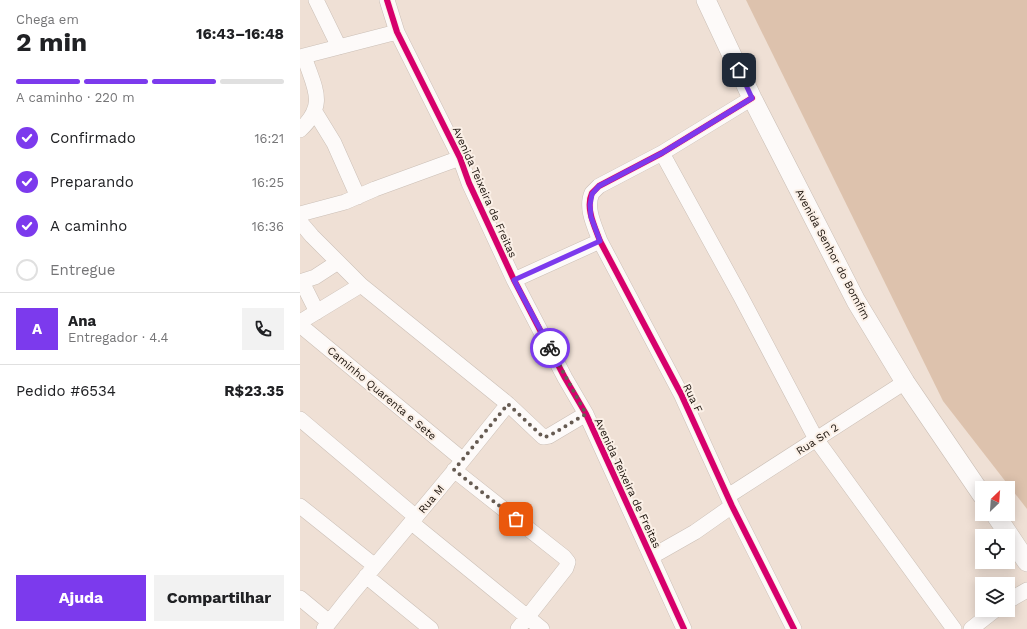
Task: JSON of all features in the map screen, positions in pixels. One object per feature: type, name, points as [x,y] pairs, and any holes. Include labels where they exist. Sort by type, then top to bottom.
[{"type":"street","points":[[316,0],[339,47]]},
{"type":"street","name":"Avenida Teixeira de Freitas","points":[[387,0],[397,32],[460,158],[469,182],[514,280],[565,378],[586,414],[684,629]]},
{"type":"street","name":"Avenida Senhor do Bomfim","points":[[706,0],[752,98],[856,300],[906,382],[975,485]]},
{"type":"street","points":[[300,130],[310,121],[318,103],[302,57],[397,32]]},
{"type":"street","name":"Rua F","points":[[752,98],[662,153],[607,180],[592,194],[590,205],[591,217],[600,241],[680,394],[730,501],[794,629]]},
{"type":"street","points":[[315,112],[334,143],[358,196]]},
{"type":"street","points":[[662,153],[741,297],[816,439],[954,629]]},
{"type":"street","points":[[300,214],[344,202],[460,158]]},
{"type":"street","points":[[300,222],[361,285],[508,404],[543,437],[549,436],[586,414]]},
{"type":"street","points":[[514,280],[600,241]]},
{"type":"street","points":[[317,312],[301,282],[315,278],[338,262]]},
{"type":"street","points":[[300,324],[361,285]]},
{"type":"street","name":"Caminho Quarenta e Sete","points":[[300,324],[568,562],[566,568],[523,623]]},
{"type":"street","name":"Rua Sn 2","points":[[652,557],[695,532],[730,501],[816,439],[906,382]]},
{"type":"street","name":"Rua M","points":[[326,626],[508,404]]},
{"type":"street","points":[[300,419],[414,520],[523,623],[542,629]]},
{"type":"street","points":[[300,506],[431,629]]},
{"type":"street","points":[[1000,521],[1027,562]]},
{"type":"street","points":[[1015,597],[1027,590]]},
{"type":"street","points":[[300,598],[326,626]]},
{"type":"street","points":[[971,629],[986,617]]},
{"type":"shaded area","points":[[746,0],[1027,0],[1027,509],[1015,494],[1015,481],[1005,481],[943,401]]},
{"type":"cycle path","points":[[387,0],[397,32],[460,158],[469,183],[514,280],[565,378],[586,414],[684,629]]},
{"type":"cycle path","points":[[752,98],[662,153],[599,186],[592,193],[590,199],[590,211],[593,224],[600,241],[681,394],[732,506],[794,629]]},
{"type":"way so far","points":[[516,519],[454,470],[508,404],[537,433],[543,437],[549,436],[586,414],[550,348]]},
{"type":"route","points":[[550,348],[514,280],[600,241],[591,217],[590,205],[592,194],[607,180],[662,153],[752,98],[739,70]]}]
